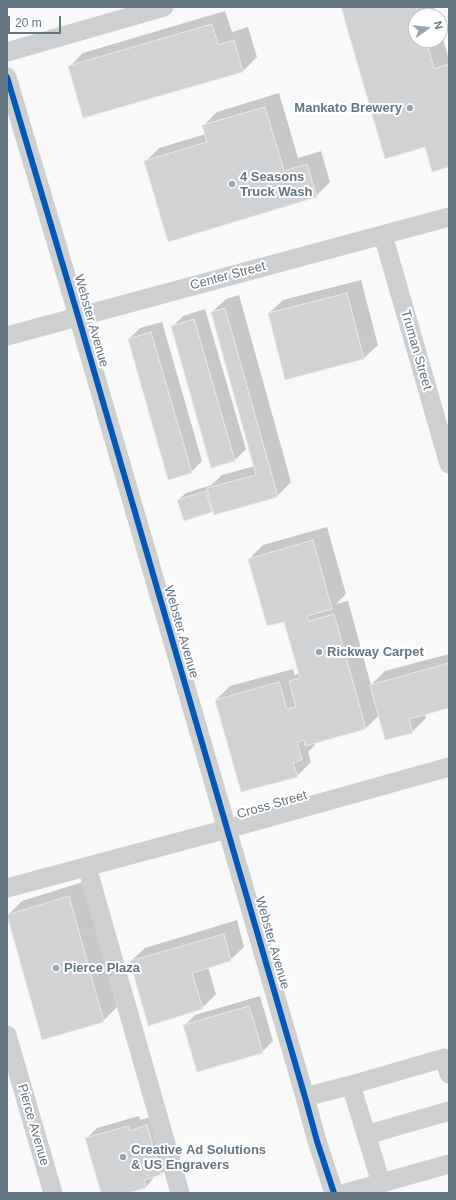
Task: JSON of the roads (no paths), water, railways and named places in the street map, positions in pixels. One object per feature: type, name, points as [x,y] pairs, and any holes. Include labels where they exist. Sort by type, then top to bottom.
[{"type":"street","points":[[7,52],[164,7]]},
{"type":"street","name":"Webster Avenue","points":[[7,77],[78,316],[317,1141],[334,1193]]},
{"type":"street","name":"Center Street","points":[[7,336],[449,217]]},
{"type":"street","name":"Truman Street","points":[[383,235],[449,464]]},
{"type":"street","name":"Cross Street","points":[[7,888],[449,767]]},
{"type":"street","points":[[87,867],[180,1193]]},
{"type":"street","name":"Pierce Avenue","points":[[7,1035],[53,1193]]},
{"type":"street","points":[[305,1096],[351,1085],[444,1058],[449,1074]]},
{"type":"street","points":[[351,1085],[381,1183]]},
{"type":"street","points":[[366,1135],[449,1111]]},
{"type":"street","points":[[346,1193],[449,1164]]},
{"type":"place","name":"Mankato Brewery","points":[[410,108]]},
{"type":"place","name":"4 Seasons Truck Wash","points":[[232,184]]},
{"type":"place","name":"Rickway Carpet","points":[[319,652]]},
{"type":"place","name":"Pierce Plaza","points":[[56,968]]},
{"type":"place","name":"Creative Ad Solutions & US Engravers","points":[[123,1157]]}]
